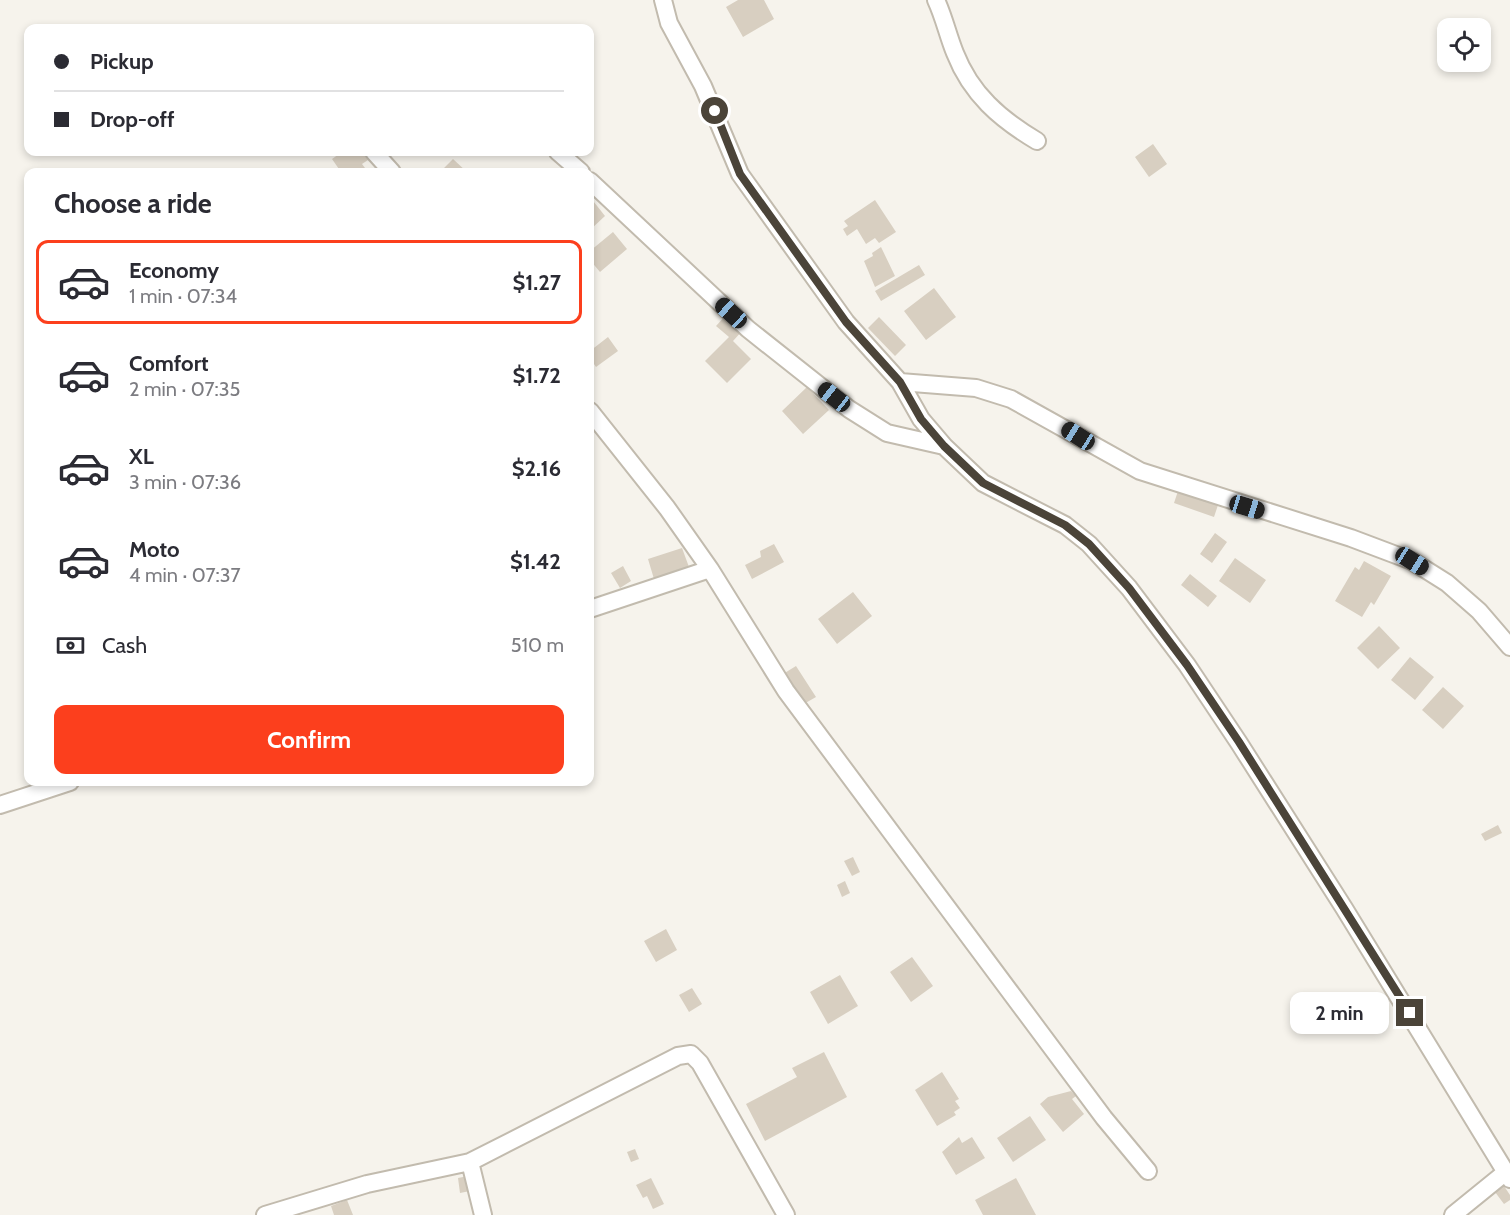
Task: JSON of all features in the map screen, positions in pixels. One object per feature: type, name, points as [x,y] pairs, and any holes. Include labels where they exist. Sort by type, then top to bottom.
[{"type":"street","points":[[663,0],[669,23],[704,86],[740,174],[846,322],[900,382],[921,419],[944,446],[983,483],[1042,512],[1089,544],[1129,588],[1187,665],[1245,752],[1508,1176],[1453,1215]]},
{"type":"street","points":[[936,0],[956,55],[974,90],[1011,126],[1037,141]]},
{"type":"street","points":[[378,156],[388,168]]},
{"type":"street","points":[[563,156],[576,168]]},
{"type":"street","points":[[594,185],[748,328],[849,409],[887,433],[944,446]]},
{"type":"street","points":[[900,382],[975,388],[1011,399],[1140,471],[1351,538],[1412,561],[1447,583],[1479,611],[1510,647]]},
{"type":"street","points":[[594,416],[667,508],[710,569],[786,692],[1104,1118],[1148,1171]]},
{"type":"street","points":[[594,608],[710,569]]},
{"type":"street","points":[[0,805],[58,786]]},
{"type":"street","points":[[265,1215],[367,1184],[470,1162],[678,1056],[692,1054],[700,1063],[786,1215]]},
{"type":"street","points":[[470,1162],[483,1215]]},
{"type":"building","points":[[738,0],[764,0],[774,19],[743,37],[726,7]]},
{"type":"building","points":[[1153,144],[1167,164],[1149,177],[1135,157]]},
{"type":"building","points":[[336,156],[365,156],[368,160],[362,164],[365,168],[338,168],[332,159]]},
{"type":"building","points":[[453,159],[463,168],[444,168]]},
{"type":"building","points":[[875,200],[896,232],[879,243],[875,238],[866,244],[857,229],[847,236],[843,229],[848,226],[844,221]]},
{"type":"building","points":[[594,202],[605,216],[594,226]]},
{"type":"building","points":[[613,232],[627,249],[600,272],[594,265],[594,248]]},
{"type":"building","points":[[881,247],[895,276],[875,287],[864,261],[873,256],[872,253]]},
{"type":"building","points":[[919,265],[925,275],[881,301],[875,291]]},
{"type":"building","points":[[934,288],[956,317],[926,340],[904,311]]},
{"type":"building","points":[[726,315],[743,330],[733,341],[751,359],[727,383],[705,361],[729,337],[716,326]]},
{"type":"building","points":[[879,317],[906,345],[895,356],[868,328]]},
{"type":"building","points":[[608,337],[618,351],[596,367],[594,348]]},
{"type":"building","points":[[807,387],[829,410],[803,434],[782,411]]},
{"type":"building","points":[[1178,491],[1218,505],[1214,517],[1174,503]]},
{"type":"building","points":[[1215,533],[1227,542],[1212,563],[1200,554]]},
{"type":"building","points":[[774,544],[784,562],[752,579],[745,565],[761,557],[760,551]]},
{"type":"building","points":[[682,548],[689,567],[654,579],[648,559]]},
{"type":"building","points":[[1235,558],[1266,580],[1250,603],[1219,581]]},
{"type":"building","points":[[1364,561],[1391,576],[1374,605],[1371,602],[1362,617],[1335,601],[1355,567],[1359,570]]},
{"type":"building","points":[[623,566],[631,581],[620,588],[611,573]]},
{"type":"building","points":[[1190,574],[1217,596],[1208,607],[1181,585]]},
{"type":"building","points":[[853,592],[872,616],[837,644],[818,619]]},
{"type":"building","points":[[1379,626],[1400,648],[1378,669],[1357,648]]},
{"type":"building","points":[[1410,657],[1434,677],[1415,700],[1391,680]]},
{"type":"building","points":[[796,666],[816,697],[802,705],[783,674]]},
{"type":"building","points":[[1443,687],[1464,706],[1443,729],[1422,710]]},
{"type":"building","points":[[1498,825],[1502,833],[1485,841],[1481,834]]},
{"type":"building","points":[[853,857],[860,872],[852,876],[844,861]]},
{"type":"building","points":[[845,881],[850,893],[842,897],[837,885]]},
{"type":"building","points":[[666,929],[677,950],[656,962],[644,941]]},
{"type":"building","points":[[912,957],[933,986],[911,1002],[890,972]]},
{"type":"building","points":[[840,975],[858,1006],[828,1024],[810,992]]},
{"type":"building","points":[[692,988],[702,1004],[689,1012],[679,995]]},
{"type":"building","points":[[824,1052],[847,1097],[765,1141],[746,1104],[797,1077],[792,1068]]},
{"type":"building","points":[[942,1072],[959,1099],[955,1101],[960,1108],[954,1112],[956,1115],[937,1126],[915,1090]]},
{"type":"building","points":[[1071,1091],[1076,1096],[1072,1099],[1084,1114],[1063,1132],[1040,1104],[1048,1097]]},
{"type":"building","points":[[1030,1116],[1046,1140],[1013,1162],[997,1138]]},
{"type":"building","points":[[959,1137],[962,1143],[972,1137],[985,1158],[956,1175],[942,1152]]},
{"type":"building","points":[[635,1149],[639,1159],[631,1162],[627,1152]]},
{"type":"building","points":[[468,1176],[470,1191],[460,1193],[458,1178]]},
{"type":"building","points":[[651,1178],[664,1204],[653,1209],[647,1196],[643,1198],[636,1185]]},
{"type":"building","points":[[1016,1178],[1036,1215],[983,1215],[975,1200]]},
{"type":"building","points":[[1504,1186],[1510,1195],[1510,1200],[1504,1204],[1495,1192]]},
{"type":"building","points":[[347,1200],[353,1215],[334,1215],[331,1206]]},
{"type":"route","points":[[715,111],[740,174],[846,322],[900,382],[921,419],[944,446],[983,483],[1065,525],[1089,544],[1129,588],[1187,665],[1239,742],[1410,1013]]}]
